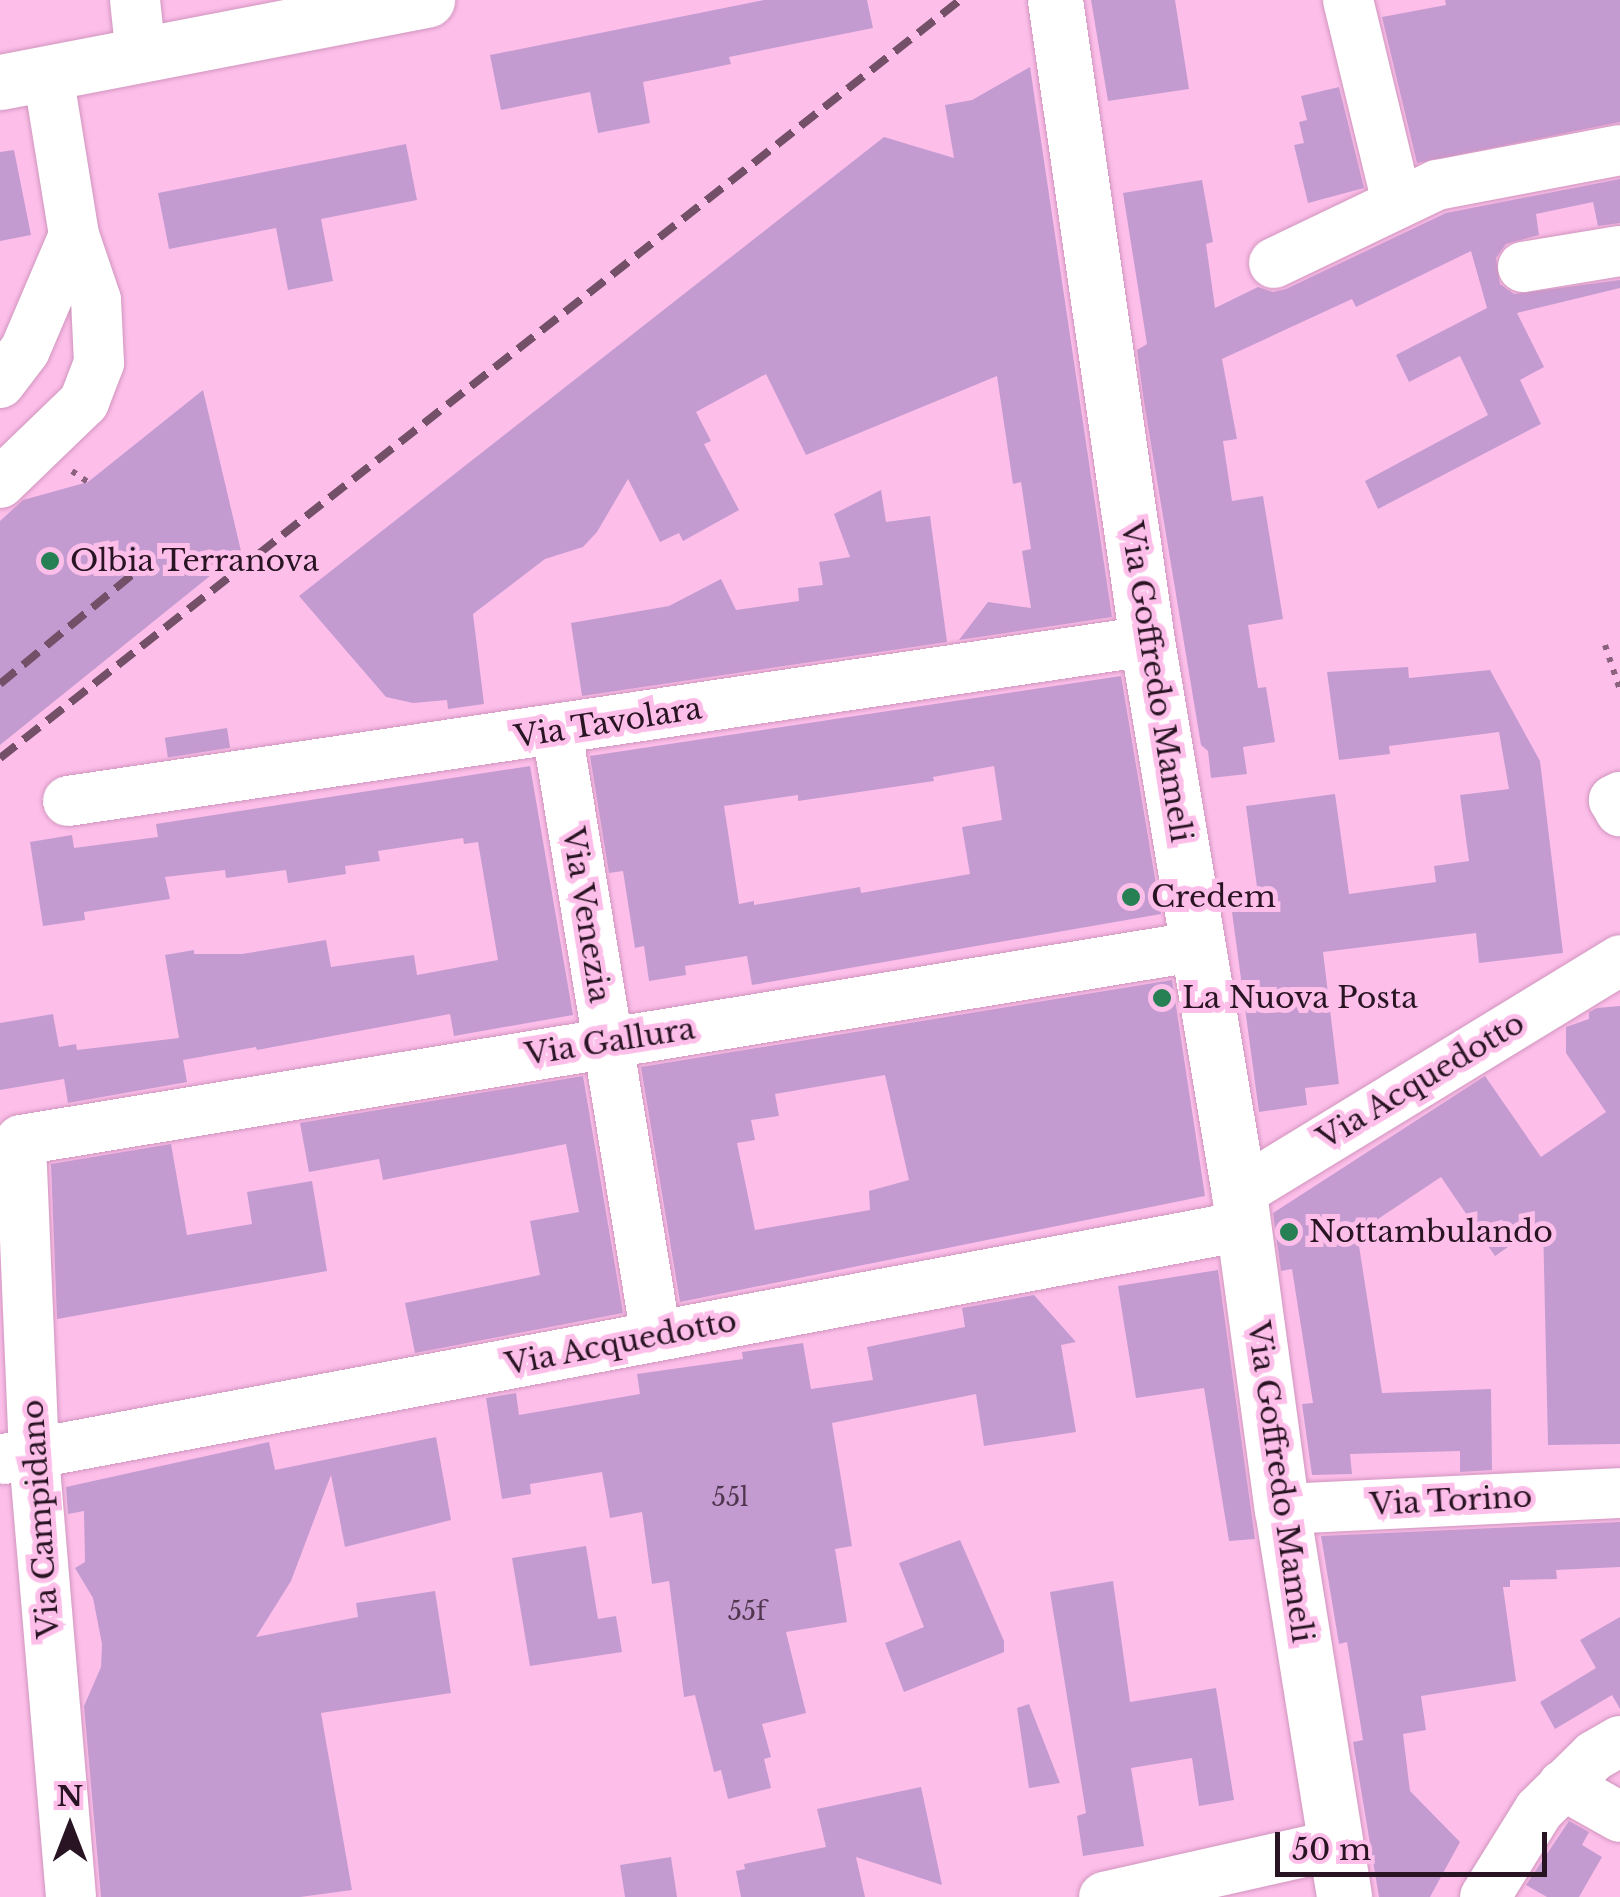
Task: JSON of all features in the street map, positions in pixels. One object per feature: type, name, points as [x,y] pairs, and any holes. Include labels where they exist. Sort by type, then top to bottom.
[{"type":"main road","points":[[24,78],[141,56],[315,10],[427,0]]},
{"type":"main road","name":"Via Goffredo Mameli","points":[[1055,0],[1147,641],[1241,1209],[1282,1508],[1340,1871]]},
{"type":"street","points":[[135,0],[141,56]]},
{"type":"street","points":[[1348,0],[1398,203]]},
{"type":"street","points":[[0,484],[84,402],[99,362],[96,300],[24,78]]},
{"type":"street","points":[[1274,263],[1436,185],[1620,150]]},
{"type":"street","points":[[0,383],[25,350],[74,235]]},
{"type":"street","points":[[1523,268],[1620,251]]},
{"type":"street","name":"Via Tavolara","points":[[68,802],[1147,641]]},
{"type":"street","name":"Via Venezia","points":[[557,731],[656,1336]]},
{"type":"street","points":[[1620,796],[1614,800],[1620,812]]},
{"type":"street","name":"Via Gallura","points":[[21,1140],[1199,946]]},
{"type":"street","name":"Via Acquedotto","points":[[17,1457],[656,1336],[1241,1209],[1614,972]]},
{"type":"street","name":"Via Campidano","points":[[21,1140],[17,1457],[72,1897]]},
{"type":"street","name":"Via Torino","points":[[1282,1508],[1620,1493]]},
{"type":"street","points":[[1485,1897],[1539,1810],[1594,1756],[1620,1741]]},
{"type":"street","points":[[1563,1785],[1620,1817]]},
{"type":"street","points":[[1104,1897],[1340,1871]]},
{"type":"path","points":[[1604,645],[1620,690]]},
{"type":"building","points":[[764,0],[867,0],[873,28],[729,57],[731,64],[643,82],[650,123],[598,133],[590,92],[501,110],[490,55]]},
{"type":"building","points":[[1091,0],[1175,0],[1189,89],[1108,101]]},
{"type":"building","points":[[1445,0],[1620,0],[1620,122],[1417,163],[1382,17],[1446,5]]},
{"type":"building","points":[[1030,67],[1112,617],[959,640],[988,602],[1031,608],[1022,551],[1031,549],[1021,482],[1013,484],[997,376],[806,455],[766,374],[696,412],[711,441],[704,444],[739,510],[683,541],[679,533],[660,542],[628,479],[597,532],[583,547],[545,559],[473,614],[484,704],[448,709],[447,700],[413,703],[386,697],[299,596],[884,137],[954,158],[945,105],[972,100]]},
{"type":"building","points":[[1339,87],[1364,188],[1308,203],[1294,145],[1304,143],[1299,122],[1307,120],[1301,96]]},
{"type":"building","points":[[406,144],[417,200],[321,219],[333,281],[288,290],[276,228],[169,249],[158,193]]},
{"type":"building","points":[[14,150],[31,235],[0,241],[0,152]]},
{"type":"building","points":[[1620,179],[1620,223],[1598,226],[1593,202],[1536,214],[1539,235],[1506,244],[1496,258],[1500,284],[1514,294],[1620,280],[1620,288],[1517,313],[1544,367],[1520,380],[1541,424],[1378,509],[1365,481],[1488,415],[1460,356],[1409,382],[1396,355],[1487,308],[1471,251],[1356,307],[1352,299],[1222,359],[1237,439],[1223,441],[1232,501],[1263,496],[1283,619],[1248,625],[1258,688],[1266,687],[1275,742],[1243,747],[1247,774],[1211,778],[1208,751],[1201,745],[1144,402],[1137,350],[1147,344],[1123,193],[1202,180],[1213,242],[1206,244],[1215,308],[1258,287],[1273,292],[1286,289],[1446,213]]},
{"type":"building","name":"Olbia Terranova","points":[[203,390],[241,551],[0,745],[0,521],[23,500],[88,482]]},
{"type":"building","points":[[881,490],[886,522],[930,516],[947,642],[582,696],[571,623],[669,606],[721,579],[736,610],[799,601],[798,588],[823,585],[819,562],[850,557],[834,514]]},
{"type":"building","points":[[1408,667],[1409,678],[1490,670],[1540,761],[1563,953],[1479,963],[1476,933],[1323,952],[1339,1084],[1305,1088],[1307,1105],[1259,1112],[1232,912],[1260,909],[1246,806],[1335,794],[1349,894],[1436,882],[1434,866],[1469,861],[1460,795],[1509,789],[1499,732],[1389,746],[1390,754],[1339,760],[1327,672]]},
{"type":"building","points":[[1121,676],[1161,914],[752,985],[747,956],[685,966],[686,975],[649,981],[644,946],[635,948],[623,871],[609,873],[590,756]],"holes":[[[994,766],[1002,820],[962,827],[970,874],[861,893],[860,887],[754,905],[754,901],[739,904],[724,806],[798,795],[798,801],[934,781],[933,777]]]},
{"type":"building","points":[[227,728],[230,748],[168,758],[165,738]]},
{"type":"building","points":[[530,766],[573,1015],[454,1036],[450,1014],[257,1050],[256,1047],[183,1060],[187,1082],[68,1103],[64,1079],[0,1090],[0,1023],[53,1014],[59,1047],[76,1044],[77,1050],[179,1038],[165,955],[194,950],[194,954],[242,954],[326,940],[331,967],[414,955],[417,975],[498,960],[478,842],[464,844],[463,838],[378,851],[380,861],[345,866],[346,874],[288,883],[286,870],[226,878],[225,870],[165,877],[170,899],[84,912],[85,920],[43,926],[30,842],[72,835],[74,848],[158,837],[156,824]]},
{"type":"building","points":[[1172,980],[1205,1196],[680,1302],[641,1067]],"holes":[[[885,1075],[909,1180],[869,1191],[870,1210],[755,1230],[737,1143],[755,1140],[751,1120],[779,1116],[775,1094]]]},
{"type":"building","points":[[1620,1006],[1620,1444],[1548,1445],[1543,1223],[1495,1256],[1441,1177],[1357,1233],[1382,1393],[1491,1389],[1492,1470],[1460,1472],[1460,1451],[1350,1454],[1352,1474],[1312,1475],[1302,1404],[1313,1403],[1292,1269],[1281,1271],[1273,1213],[1485,1076],[1541,1157],[1606,1112],[1566,1053],[1566,1027],[1589,1019],[1589,1012],[1597,1008]]},
{"type":"building","points":[[583,1076],[623,1313],[415,1353],[405,1303],[540,1275],[530,1221],[579,1212],[566,1144],[383,1180],[379,1159],[309,1172],[300,1123]]},
{"type":"building","points":[[171,1144],[187,1235],[252,1224],[247,1192],[312,1181],[327,1271],[57,1319],[51,1164]]},
{"type":"building","points":[[1218,1270],[1255,1539],[1229,1541],[1204,1388],[1136,1398],[1118,1286]]},
{"type":"building","points":[[1034,1295],[1076,1342],[1061,1345],[1076,1432],[984,1446],[976,1394],[832,1423],[852,1546],[835,1549],[847,1622],[786,1632],[806,1713],[762,1724],[771,1757],[764,1759],[771,1788],[728,1799],[721,1770],[714,1772],[695,1695],[684,1697],[669,1581],[652,1584],[642,1512],[610,1518],[602,1472],[530,1484],[531,1494],[502,1499],[486,1398],[516,1393],[519,1415],[640,1394],[637,1374],[743,1359],[742,1352],[803,1343],[811,1389],[873,1380],[867,1347],[965,1327],[962,1308]]},
{"type":"building","points":[[436,1437],[451,1520],[345,1547],[331,1475],[291,1581],[256,1637],[358,1617],[356,1603],[435,1591],[451,1693],[321,1713],[352,1890],[300,1897],[101,1897],[84,1706],[101,1667],[102,1644],[93,1598],[75,1568],[85,1562],[84,1511],[68,1514],[66,1487],[269,1442],[275,1470]]},
{"type":"building","points":[[1620,1522],[1620,1567],[1556,1570],[1557,1579],[1510,1580],[1510,1587],[1503,1587],[1516,1681],[1421,1696],[1426,1730],[1403,1734],[1410,1791],[1460,1842],[1430,1897],[1379,1897],[1353,1742],[1363,1740],[1347,1642],[1339,1644],[1321,1536]]},
{"type":"building","points":[[960,1540],[1004,1641],[1004,1652],[904,1692],[885,1643],[924,1627],[899,1563]]},
{"type":"building","points":[[586,1546],[598,1619],[616,1616],[622,1652],[530,1666],[512,1558]]},
{"type":"building","points":[[1113,1581],[1130,1702],[1216,1688],[1234,1800],[1199,1806],[1192,1758],[1131,1768],[1144,1846],[1083,1856],[1077,1816],[1086,1813],[1050,1592]]},
{"type":"building","points":[[1620,1617],[1620,1709],[1612,1695],[1555,1729],[1540,1702],[1596,1668],[1580,1640]]},
{"type":"building","points":[[1029,1704],[1060,1783],[1029,1788],[1017,1708]]},
{"type":"building","points":[[921,1787],[942,1885],[856,1857],[865,1897],[741,1897],[736,1871],[745,1869],[744,1864],[826,1847],[817,1809]]},
{"type":"building","points":[[1569,1821],[1589,1832],[1582,1845],[1602,1857],[1579,1897],[1547,1897],[1526,1885]]},
{"type":"building","points":[[671,1857],[677,1897],[625,1897],[620,1865]]},
{"type":"railway","points":[[0,758],[960,0]]},
{"type":"railway","points":[[0,684],[133,574]]},
{"type":"place","name":"Olbia Terranova","points":[[50,561]]},
{"type":"place","name":"Credem","points":[[1131,897]]},
{"type":"place","name":"La Nuova Posta","points":[[1162,998]]},
{"type":"place","name":"Nottambulando","points":[[1289,1232]]}]
